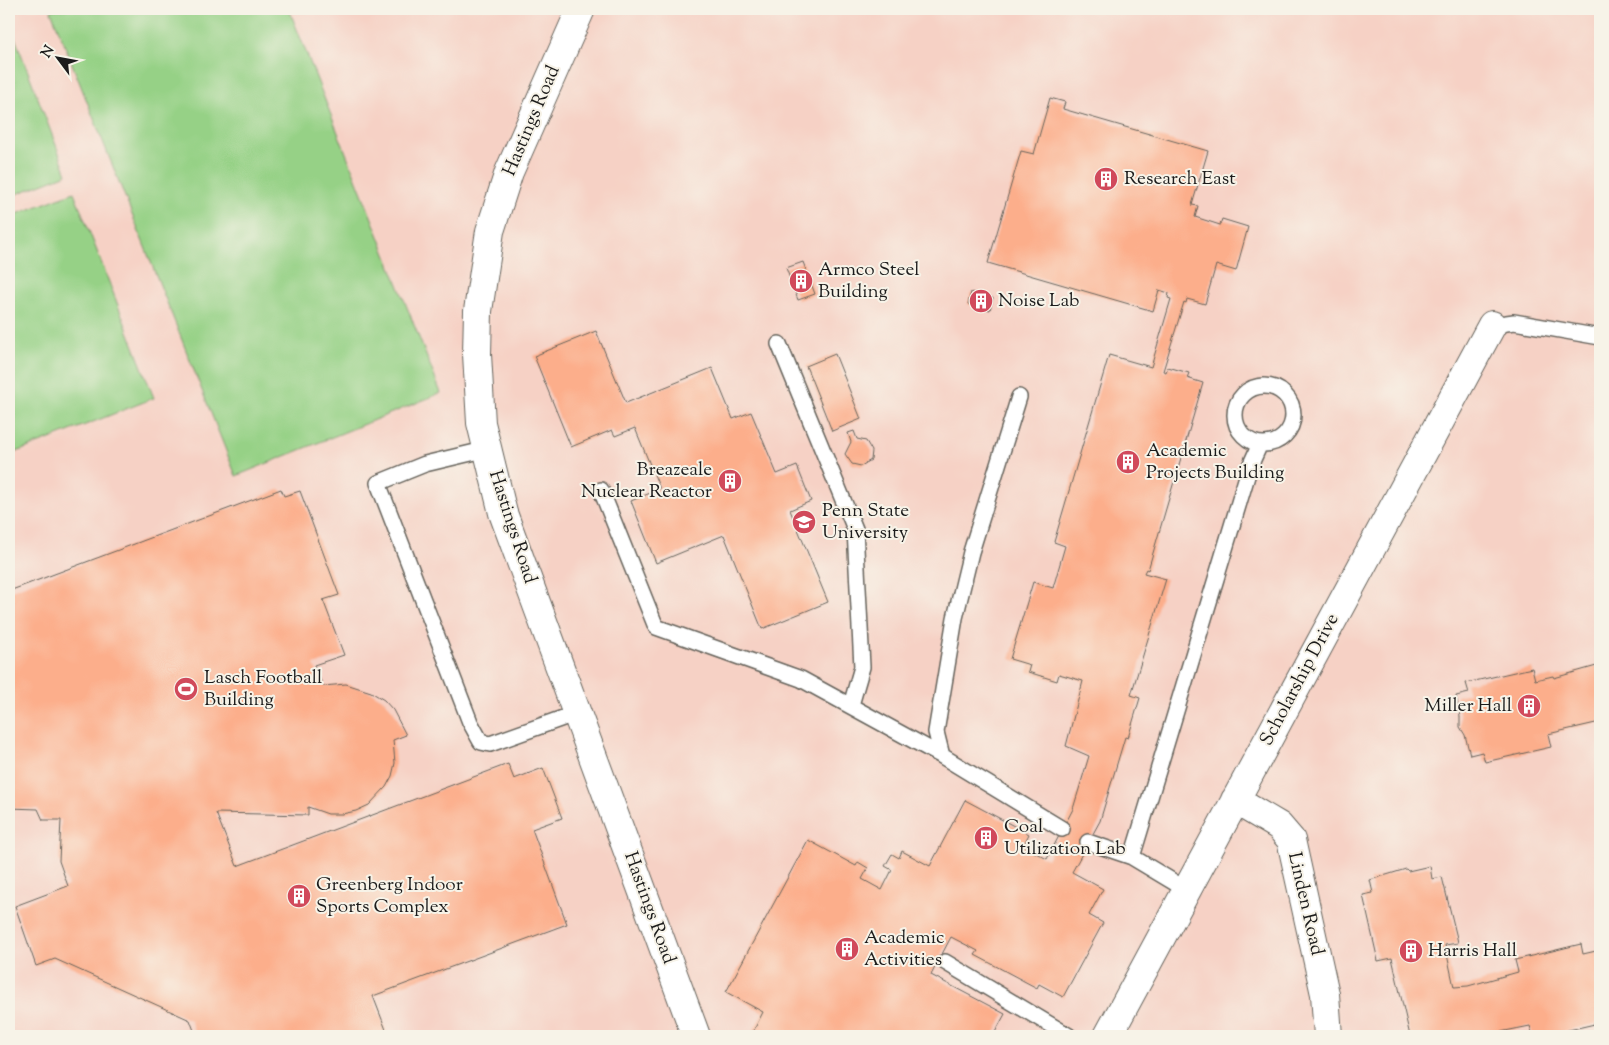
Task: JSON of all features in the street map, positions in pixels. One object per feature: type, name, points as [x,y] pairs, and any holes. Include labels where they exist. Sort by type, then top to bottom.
[{"type":"street","name":"Hastings Road","points":[[581,9],[509,172],[490,231],[478,311],[476,354],[481,423],[503,512],[696,1036]]},
{"type":"street","name":"Scholarship Drive","points":[[1108,1036],[1492,325]]},
{"type":"street","name":"Linden Road","points":[[1235,800],[1279,826],[1291,840],[1326,994],[1328,1036]]},
{"type":"lane","points":[[1492,325],[1514,322],[1600,337]]},
{"type":"lane","points":[[779,344],[854,529],[862,667],[851,705]]},
{"type":"lane","points":[[942,756],[936,732],[955,618],[971,552],[1019,397]]},
{"type":"lane","points":[[1132,857],[1250,466],[1260,444]]},
{"type":"lane","points":[[488,449],[425,464],[378,483],[470,722],[481,742],[490,744],[577,713]]},
{"type":"lane","points":[[601,490],[656,626],[801,679],[942,756],[1062,829]]},
{"type":"lane","points":[[1088,842],[1132,857],[1187,890]]},
{"type":"lane","points":[[945,962],[1069,1036]]},
{"type":"shaded area","name":"Penn State University","points":[[9,9],[1600,9],[1600,1036],[9,1036]]},
{"type":"green space","points":[[56,9],[289,9],[441,393],[236,476],[51,11]]},
{"type":"green space","points":[[9,22],[67,174],[9,197]]},
{"type":"green space","points":[[74,192],[154,398],[9,455],[9,217]]},
{"type":"building","points":[[1050,98],[1065,102],[1063,109],[1208,151],[1192,205],[1198,206],[1195,217],[1220,225],[1222,219],[1248,227],[1236,271],[1216,265],[1205,304],[1187,299],[1186,303],[1184,302],[1163,371],[1166,372],[1168,367],[1189,373],[1187,378],[1203,383],[1148,570],[1146,569],[1144,573],[1166,579],[1131,695],[1140,698],[1128,738],[1125,737],[1100,821],[1072,872],[1103,889],[1089,915],[1103,923],[1063,997],[1039,984],[1037,988],[975,955],[978,951],[951,937],[931,975],[1005,1014],[993,1036],[751,1036],[763,1012],[726,992],[808,840],[856,866],[858,862],[868,868],[862,879],[882,890],[892,870],[885,866],[892,854],[899,858],[902,851],[930,866],[965,800],[1029,834],[1023,846],[1047,859],[1073,809],[1089,756],[1066,746],[1083,681],[1059,674],[1057,681],[1028,672],[1030,665],[1010,659],[1033,582],[1053,588],[1065,546],[1054,542],[1109,355],[1151,367],[1171,299],[1168,298],[1169,293],[1159,290],[1153,311],[988,263],[1021,151],[1034,154]]},
{"type":"building","name":"Armco Steel Building","points":[[803,262],[815,294],[798,300],[786,268]]},
{"type":"building","name":"Noise Lab","points":[[971,292],[993,298],[990,310],[968,304]]},
{"type":"building","name":"Breazeale Nuclear Reactor","points":[[596,331],[626,403],[712,368],[733,419],[751,412],[777,474],[797,466],[811,501],[790,510],[828,602],[762,629],[724,535],[656,563],[631,501],[660,489],[635,428],[615,436],[612,430],[571,447],[534,356]]},
{"type":"building","points":[[835,354],[861,419],[832,431],[806,366]]},
{"type":"building","points":[[854,431],[857,439],[866,441],[872,451],[871,460],[861,466],[852,464],[845,454],[851,442],[848,433]]},
{"type":"building","points":[[281,489],[284,496],[300,491],[339,595],[323,600],[344,655],[314,665],[323,686],[346,684],[371,692],[384,700],[393,710],[406,735],[393,740],[395,763],[392,776],[386,787],[369,805],[356,811],[328,814],[308,807],[308,815],[216,813],[237,866],[508,764],[514,779],[543,768],[562,818],[532,829],[567,924],[373,996],[388,1035],[384,1036],[196,1036],[190,1020],[55,959],[36,966],[15,906],[68,886],[59,861],[61,820],[43,820],[38,809],[9,808],[9,591]]},
{"type":"building","name":"Miller Hall","points":[[1600,665],[1600,722],[1548,734],[1551,747],[1485,762],[1482,752],[1470,755],[1465,735],[1460,727],[1456,696],[1469,693],[1466,683],[1532,668],[1535,680],[1553,676],[1554,678]]},
{"type":"building","name":"Harris Hall","points":[[1430,866],[1432,879],[1442,877],[1458,943],[1445,945],[1454,987],[1468,986],[1518,972],[1515,960],[1581,944],[1583,954],[1596,951],[1600,972],[1600,1013],[1597,1014],[1599,1023],[1543,1036],[1533,1036],[1530,1026],[1480,1036],[1410,1036],[1392,958],[1378,961],[1363,895],[1373,893],[1370,880],[1406,869],[1408,871]]},
{"type":"place","name":"Research East","points":[[1106,179]]},
{"type":"place","name":"Armco Steel Building","points":[[801,281]]},
{"type":"place","name":"Noise Lab","points":[[981,301]]},
{"type":"place","name":"Academic Projects Building","points":[[1128,462]]},
{"type":"place","name":"Breazeale Nuclear Reactor","points":[[730,481]]},
{"type":"place","name":"Penn State University","points":[[804,522]]},
{"type":"place","name":"Lasch Football Building","points":[[186,689]]},
{"type":"place","name":"Miller Hall","points":[[1529,706]]},
{"type":"place","name":"Coal Utilization Lab","points":[[986,838]]},
{"type":"place","name":"Greenberg Indoor Sports Complex","points":[[299,896]]},
{"type":"place","name":"Academic Activities","points":[[847,949]]},
{"type":"place","name":"Harris Hall","points":[[1411,951]]}]
